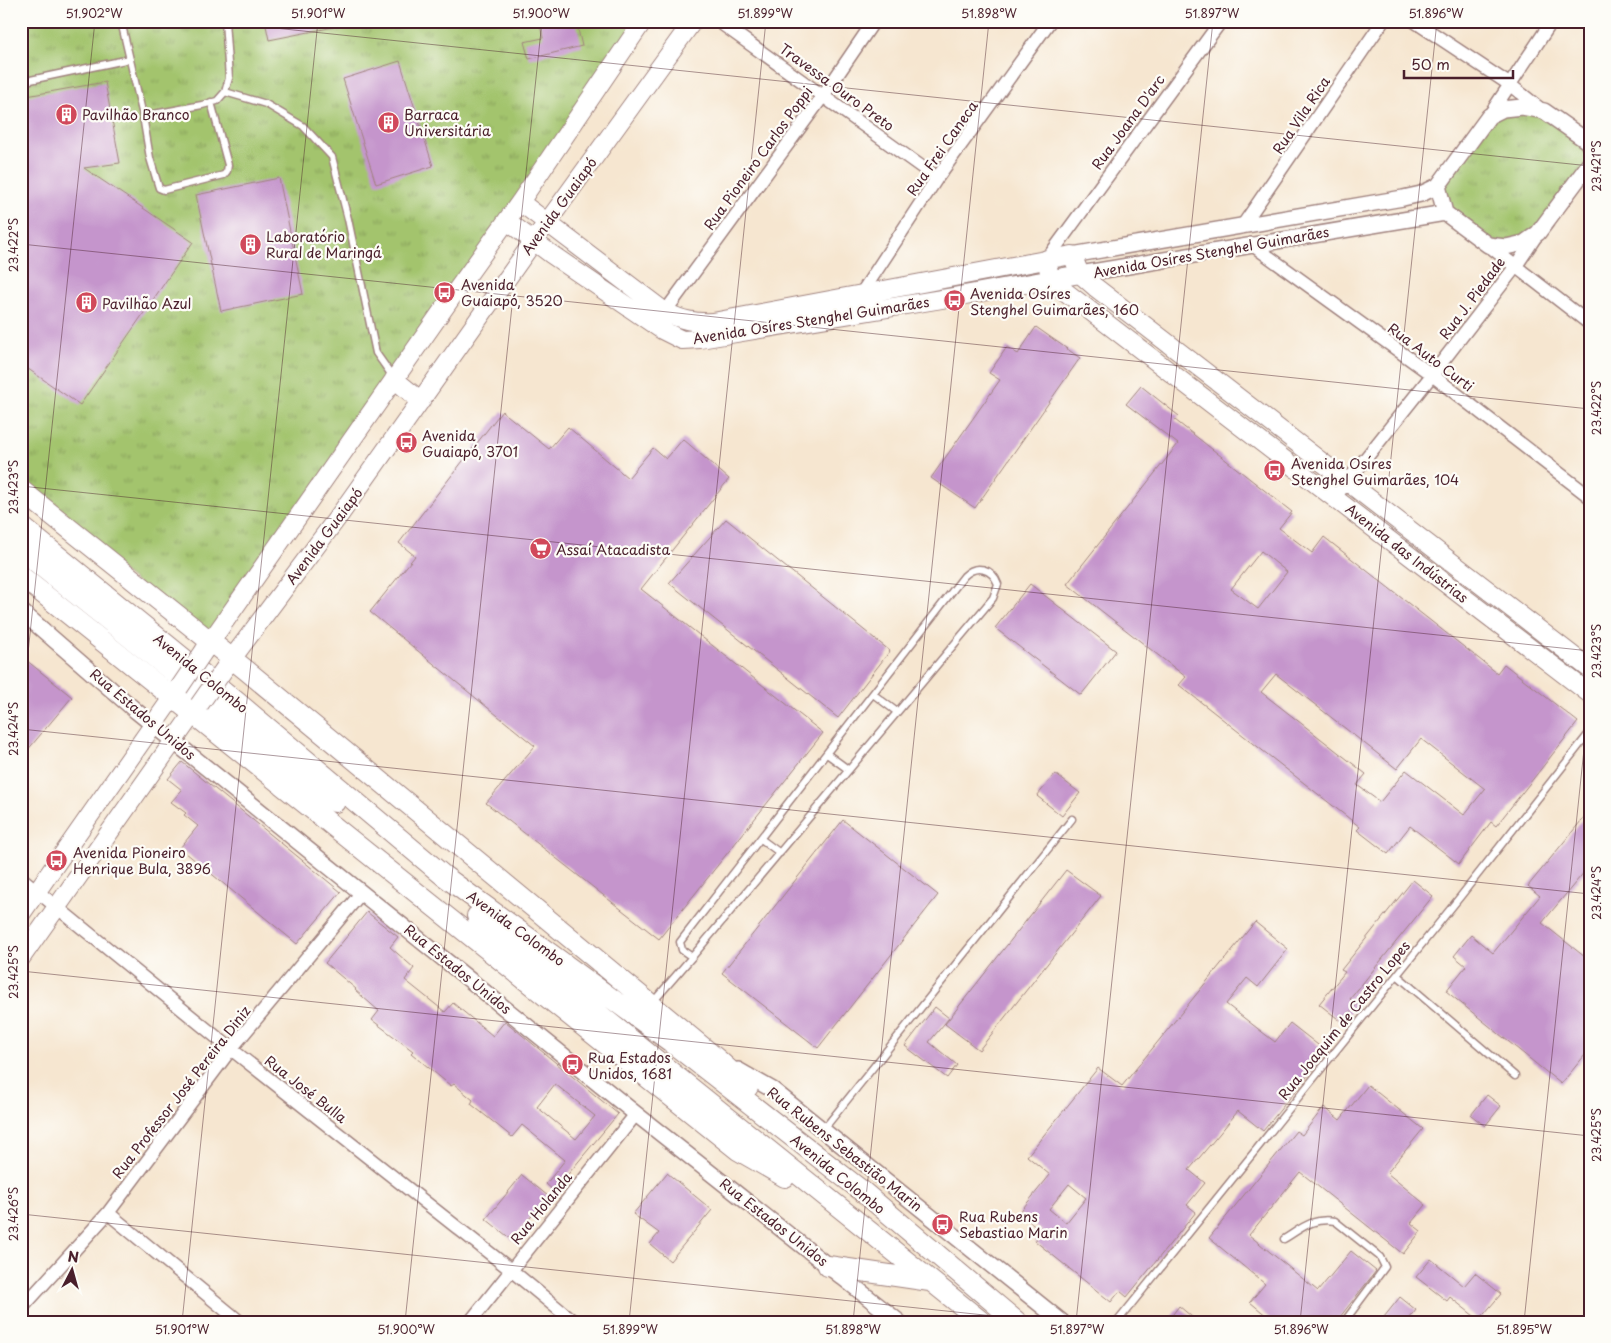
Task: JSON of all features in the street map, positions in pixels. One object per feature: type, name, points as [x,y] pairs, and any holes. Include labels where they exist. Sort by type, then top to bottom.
[{"type":"main road","points":[[21,914],[394,379],[507,221],[643,21]]},
{"type":"main road","name":"Avenida Guaiapó","points":[[21,958],[196,709],[342,513],[547,222],[692,21]]},
{"type":"main road","name":"Avenida Osíres Stenghel Guimarães","points":[[520,202],[666,312],[694,323],[713,322],[1072,255]]},
{"type":"main road","name":"Avenida Osíres Stenghel Guimarães","points":[[507,221],[533,242],[662,330],[682,340],[700,339],[1080,274]]},
{"type":"main road","name":"Avenida das Indústrias","points":[[1072,255],[1080,274],[1590,669]]},
{"type":"main road","points":[[1047,259],[1050,280]]},
{"type":"main road","name":"Avenida das Indústrias","points":[[1050,280],[1590,694]]},
{"type":"main road","points":[[394,379],[422,401]]},
{"type":"main road","points":[[21,490],[207,646],[717,1059],[862,1191]]},
{"type":"main road","name":"Avenida Colombo","points":[[21,526],[237,702],[444,876],[671,1042],[862,1191],[1017,1322]]},
{"type":"main road","name":"Avenida Colombo","points":[[21,550],[982,1322]]},
{"type":"main road","points":[[21,576],[196,709],[738,1150],[843,1211]]},
{"type":"main road","points":[[828,1266],[933,1282]]},
{"type":"street","name":"Travessa Ouro Preto","points":[[718,21],[937,178]]},
{"type":"street","name":"Rua Pioneiro Carlos Poppi","points":[[666,312],[823,96],[874,21]]},
{"type":"street","name":"Rua Frei Caneca","points":[[861,294],[937,178],[1050,21]]},
{"type":"street","name":"Rua Joana D'arc","points":[[1047,259],[1221,21]]},
{"type":"street","name":"Rua Vila Rica","points":[[1243,225],[1382,21]]},
{"type":"street","points":[[1414,21],[1509,84],[1589,143]]},
{"type":"street","points":[[1552,21],[1489,116],[1438,186],[1445,213],[1590,324]]},
{"type":"street","points":[[1489,116],[1503,109],[1522,108],[1544,111]]},
{"type":"street","points":[[1488,245],[1506,247],[1524,243],[1538,233],[1590,163]]},
{"type":"street","name":"Avenida Osíres Stenghel Guimarães","points":[[1072,255],[1403,198],[1421,194],[1438,186]]},
{"type":"street","name":"Avenida Osíres Stenghel Guimarães","points":[[1080,274],[1445,213]]},
{"type":"street","name":"Rua J. Piedade","points":[[1335,497],[1516,266],[1538,233]]},
{"type":"street","points":[[1060,240],[1072,255]]},
{"type":"street","name":"Rua Auto Curti","points":[[1251,244],[1432,375],[1590,497]]},
{"type":"street","name":"Rua Estados Unidos","points":[[21,611],[154,725],[636,1114],[899,1322]]},
{"type":"street","name":"Rua José Bulla","points":[[21,878],[231,1049],[574,1322]]},
{"type":"street","name":"Rua Professor José Pereira Diniz","points":[[21,1309],[108,1213],[231,1049],[362,892]]},
{"type":"street","name":"Rua Rubens Sebastião Marin","points":[[717,1059],[773,1090],[1062,1322]]},
{"type":"street","name":"Rua Holanda","points":[[470,1322],[636,1114]]},
{"type":"street","points":[[108,1213],[240,1322]]},
{"type":"lane","points":[[121,21],[143,116],[156,185],[159,188],[164,190],[224,175],[227,171],[228,165],[211,102]]},
{"type":"lane","points":[[143,116],[202,106],[217,101],[225,92],[229,78],[225,21]]},
{"type":"lane","points":[[21,82],[130,59]]},
{"type":"lane","points":[[225,92],[266,104],[302,126],[332,157],[348,219],[376,352],[394,379]]},
{"type":"lane","points":[[651,1005],[692,957],[780,853],[993,598],[998,584],[995,576],[985,569],[970,570],[964,576],[680,942],[682,950],[692,957]]},
{"type":"lane","points":[[873,694],[897,712]]},
{"type":"lane","name":"Rua Joaquim de Castro Lopes","points":[[1117,1322],[1590,732]]},
{"type":"lane","points":[[827,754],[849,770]]},
{"type":"lane","points":[[823,1130],[1072,819]]},
{"type":"lane","points":[[761,839],[780,853]]},
{"type":"lane","points":[[1397,975],[1515,1076]]},
{"type":"lane","points":[[1284,1239],[1314,1220],[1326,1220],[1335,1222],[1380,1257],[1385,1267],[1344,1322]]},
{"type":"green space","points":[[21,21],[643,21],[210,641],[21,490]]},
{"type":"green space","points":[[1544,111],[1590,146],[1590,163],[1538,233],[1506,247],[1445,213],[1438,186],[1489,116]]},
{"type":"building","points":[[265,21],[334,21],[334,27],[269,40]]},
{"type":"building","points":[[539,21],[576,21],[582,46],[529,59],[524,42],[543,38]]},
{"type":"building","name":"Barraca Universitária","points":[[400,61],[433,166],[376,184],[343,79]]},
{"type":"building","name":"Pavilhão Azul","points":[[105,82],[120,163],[84,168],[193,242],[80,405],[21,364],[21,97]]},
{"type":"building","name":"Laboratório Rural de Maringá","points":[[279,178],[303,294],[221,311],[196,195]]},
{"type":"building","points":[[1036,327],[1080,358],[975,508],[931,478],[1000,380],[989,373],[1007,347],[1018,354]]},
{"type":"building","points":[[1141,386],[1179,416],[1175,420],[1292,512],[1279,528],[1312,553],[1324,537],[1497,673],[1504,664],[1578,722],[1496,826],[1491,822],[1459,864],[1410,826],[1388,854],[1357,830],[1360,827],[1179,685],[1186,677],[1067,584],[1178,444],[1126,404]],"holes":[[[1261,551],[1287,572],[1258,609],[1231,589]],[[1276,674],[1397,769],[1421,739],[1485,789],[1464,815],[1406,770],[1380,802],[1357,785],[1366,774],[1261,692]]]},
{"type":"building","points":[[502,411],[549,449],[568,427],[628,478],[653,448],[666,459],[683,439],[729,479],[641,589],[823,733],[659,939],[486,803],[535,746],[370,612],[415,556],[399,543]]},
{"type":"building","points":[[726,519],[890,651],[838,718],[669,583]]},
{"type":"building","points":[[1030,584],[1116,651],[1081,695],[995,628]]},
{"type":"building","points":[[21,656],[72,697],[21,758]]},
{"type":"building","points":[[182,762],[341,892],[297,944],[180,848],[198,826],[184,815],[186,813],[171,802],[182,790],[168,779]]},
{"type":"building","points":[[1055,774],[1080,793],[1062,816],[1037,796]]},
{"type":"building","points":[[1590,810],[1590,865],[1542,923],[1590,961],[1590,1049],[1561,1084],[1446,991],[1466,966],[1454,956],[1471,935],[1493,953],[1540,896],[1528,886]]},
{"type":"building","points":[[843,820],[938,895],[818,1048],[722,973]]},
{"type":"building","points":[[1066,870],[1101,896],[979,1050],[945,1024]]},
{"type":"building","points":[[1413,880],[1433,896],[1350,999],[1357,1004],[1342,1022],[1319,1004],[1345,972],[1341,970]]},
{"type":"building","points":[[367,912],[398,937],[390,947],[414,968],[405,980],[445,1012],[453,1003],[493,1036],[505,1021],[618,1114],[554,1191],[546,1184],[565,1160],[522,1125],[512,1137],[471,1104],[473,1100],[454,1084],[451,1086],[411,1053],[413,1051],[372,1020],[379,1011],[325,963]],"holes":[[[555,1084],[595,1116],[576,1139],[537,1107]]]},
{"type":"building","points":[[1255,922],[1288,949],[1258,987],[1247,978],[1226,1004],[1275,1042],[1290,1023],[1327,1052],[1263,1131],[1238,1111],[1189,1170],[1205,1183],[1187,1205],[1196,1212],[1127,1297],[1120,1291],[1111,1302],[1035,1241],[1042,1231],[1019,1213],[1050,1175],[1027,1156],[1098,1068],[1122,1086]],"holes":[[[1069,1184],[1086,1198],[1066,1223],[1049,1209]]]},
{"type":"building","points":[[935,1007],[949,1018],[929,1042],[957,1065],[947,1078],[905,1046]]},
{"type":"building","points":[[1368,1085],[1423,1129],[1387,1173],[1426,1205],[1411,1223],[1421,1231],[1403,1254],[1300,1172],[1249,1235],[1318,1291],[1351,1251],[1376,1271],[1336,1322],[1274,1322],[1250,1302],[1265,1284],[1209,1238],[1296,1131],[1302,1135],[1324,1107],[1340,1120]]},
{"type":"building","points":[[1487,1095],[1501,1106],[1485,1126],[1471,1115]]},
{"type":"building","points":[[667,1173],[712,1210],[670,1261],[650,1244],[659,1233],[633,1214]]},
{"type":"building","points":[[522,1175],[548,1196],[512,1240],[486,1219]]},
{"type":"building","points":[[1431,1259],[1464,1286],[1475,1273],[1501,1294],[1479,1320],[1450,1297],[1447,1301],[1416,1277]]},
{"type":"building","points":[[1400,1297],[1416,1310],[1407,1322],[1380,1322]]},
{"type":"building","points":[[1179,1306],[1198,1322],[1167,1322]]},
{"type":"place","name":"Pavilhão Branco","points":[[66,114]]},
{"type":"place","name":"Barraca Universitária","points":[[388,122]]},
{"type":"place","name":"Laboratório Rural de Maringá","points":[[250,244]]},
{"type":"place","name":"Avenida Guaiapó, 3520","points":[[445,292]]},
{"type":"place","name":"Avenida Osíres Stenghel Guimarães, 160","points":[[954,301]]},
{"type":"place","name":"Pavilhão Azul","points":[[86,303]]},
{"type":"place","name":"Avenida Guaiapó, 3701","points":[[406,443]]},
{"type":"place","name":"Avenida Osíres Stenghel Guimarães, 104","points":[[1275,471]]},
{"type":"place","name":"Assaí Atacadista","points":[[540,549]]},
{"type":"place","name":"Avenida Pioneiro Henrique Bula, 3896","points":[[57,860]]},
{"type":"place","name":"Rua Estados Unidos, 1681","points":[[572,1065]]},
{"type":"place","name":"Rua Rubens Sebastiao Marin","points":[[943,1224]]}]
